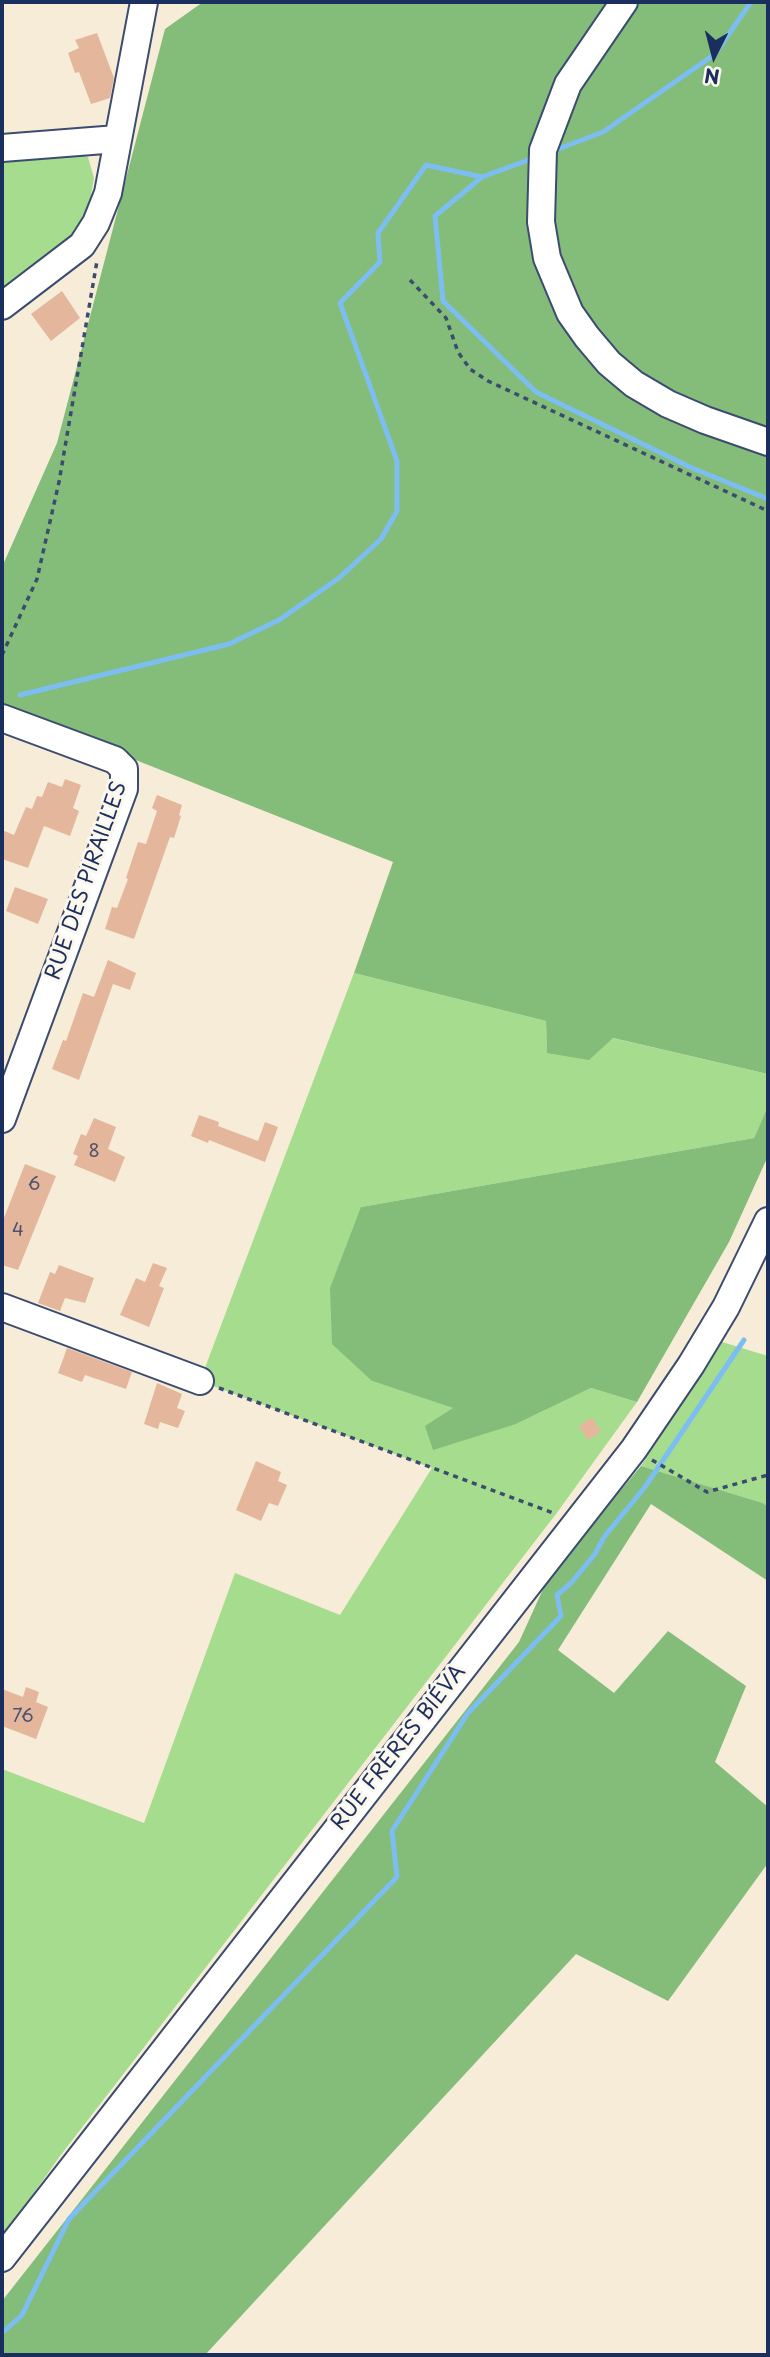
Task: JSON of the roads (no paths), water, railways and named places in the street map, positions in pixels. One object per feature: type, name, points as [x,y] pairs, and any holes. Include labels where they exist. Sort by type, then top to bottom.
[{"type":"street","points":[[2,306],[82,244],[96,223],[108,193],[144,2]]},
{"type":"street","points":[[624,2],[568,84],[543,156],[541,222],[547,258],[570,313],[609,363],[667,404],[768,442]]},
{"type":"street","points":[[2,148],[117,139]]},
{"type":"street","name":"RUE DES PIRAILLES","points":[[2,718],[114,760],[124,769],[124,789],[2,1119]]},
{"type":"street","name":"RUE FRÈRES BIÉVA","points":[[2,2258],[575,1521],[634,1449],[691,1365],[726,1307],[768,1221]]},
{"type":"street","points":[[2,1307],[200,1381]]},
{"type":"waterway","points":[[553,151],[603,132],[715,54],[751,2]]},
{"type":"waterway","points":[[534,158],[482,177],[435,216],[443,301],[536,392],[692,468],[768,499]]},
{"type":"waterway","points":[[20,695],[229,644],[279,620],[339,578],[381,539],[397,511],[397,461],[340,303],[380,262],[378,233],[426,165],[482,177]]},
{"type":"waterway","points":[[2,2333],[22,2315],[69,2219],[397,1877],[392,1831],[468,1713],[561,1616],[557,1595],[571,1583],[595,1554],[604,1537],[645,1487],[744,1340]]}]
